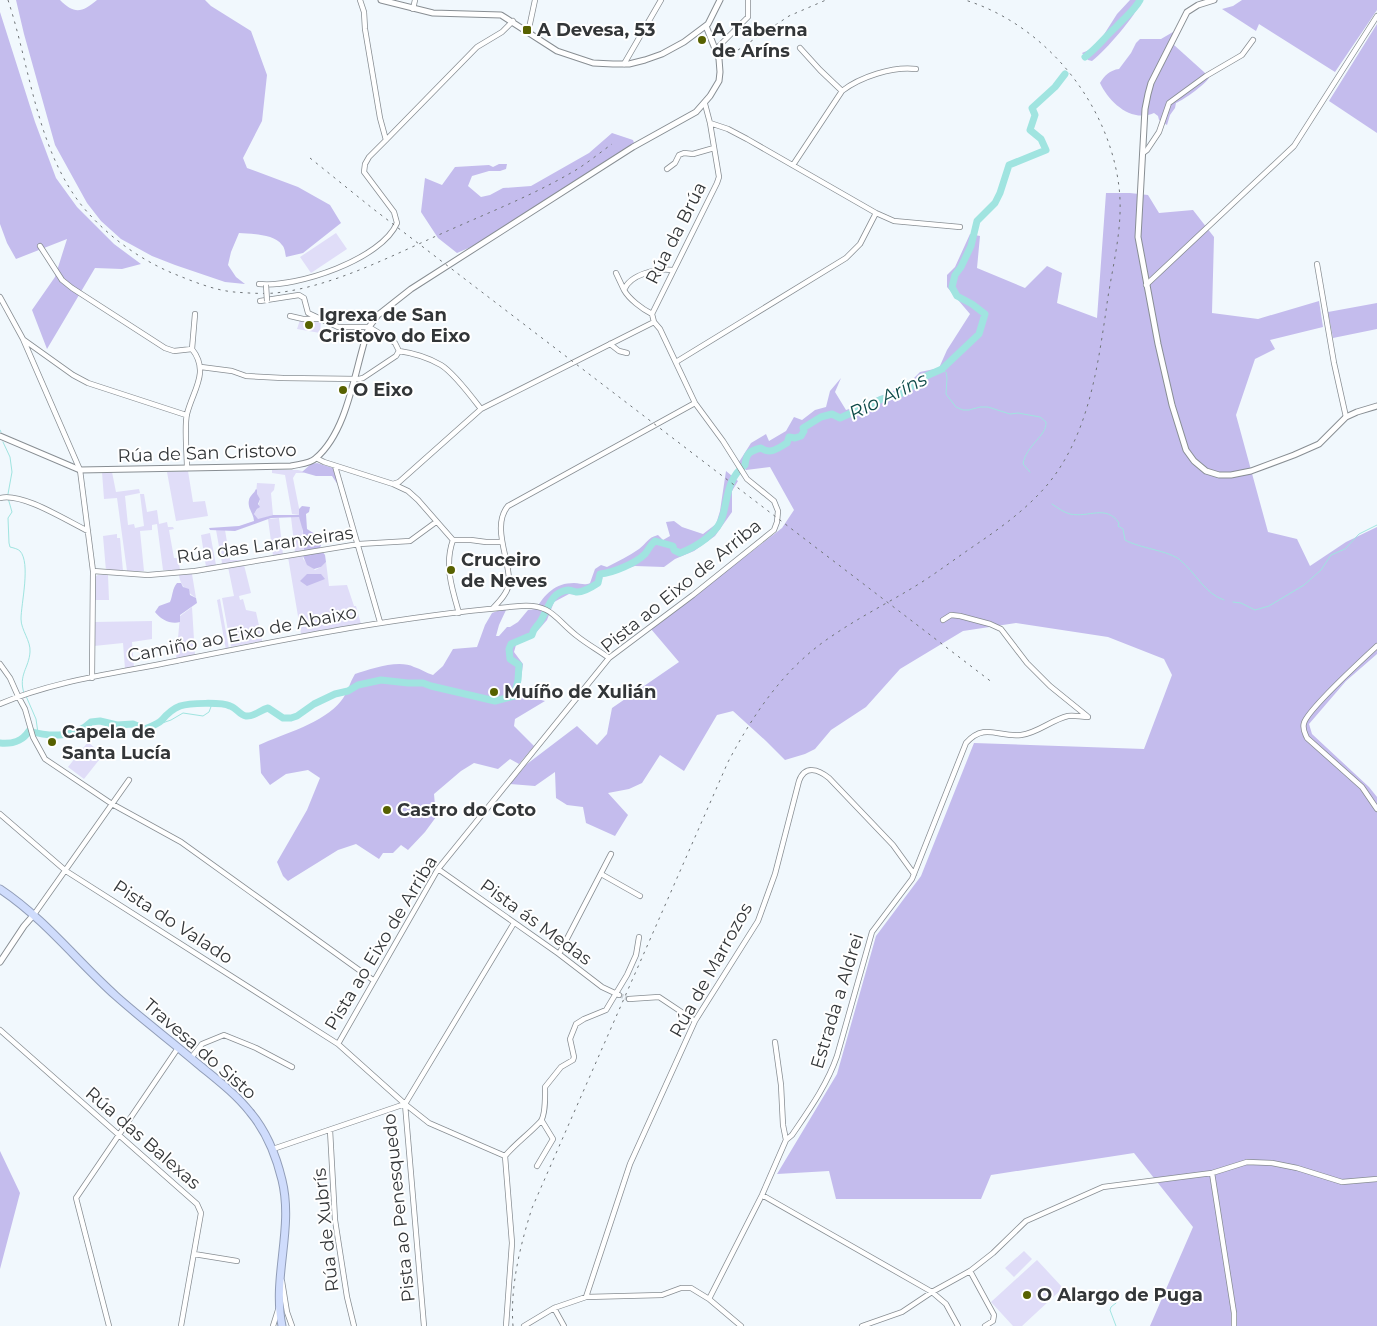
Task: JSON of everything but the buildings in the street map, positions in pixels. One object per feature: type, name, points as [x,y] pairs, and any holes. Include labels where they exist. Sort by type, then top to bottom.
[{"type":"highway","name":"Travesa do Sisto","points":[[0,889],[33,917],[79,964],[132,1011],[225,1086],[246,1106],[262,1128],[273,1149],[283,1182],[286,1207],[286,1229],[279,1306],[282,1326]]},
{"type":"highway","name":"Travesa do Sisto","points":[[0,893],[33,917]]},
{"type":"street","points":[[360,0],[364,12],[365,29],[380,118],[386,140]]},
{"type":"street","points":[[381,0],[438,14],[498,15],[513,21],[553,49],[578,59],[598,64],[639,62],[670,50],[706,26],[712,19],[720,0]]},
{"type":"street","points":[[414,9],[415,0]]},
{"type":"street","points":[[528,32],[536,0]]},
{"type":"street","points":[[624,64],[661,0]]},
{"type":"street","points":[[716,49],[748,17],[748,0]]},
{"type":"street","points":[[1214,0],[1198,5],[1187,12],[1151,83],[1145,109],[1138,238],[1146,285],[1172,405],[1186,450],[1194,461],[1206,471],[1219,475],[1251,471],[1319,444],[1346,417],[1377,406]]},
{"type":"street","points":[[1146,285],[1294,146],[1377,16]]},
{"type":"street","points":[[259,284],[291,282],[331,271],[375,248],[394,232],[398,223],[394,212],[364,172],[364,164],[477,47],[502,32],[513,21]]},
{"type":"street","points":[[704,104],[719,80],[719,59],[706,26]]},
{"type":"street","points":[[1143,153],[1154,142],[1169,104],[1206,76],[1242,55],[1253,40]]},
{"type":"street","points":[[800,48],[842,91]]},
{"type":"street","points":[[793,165],[842,91],[859,81],[896,68],[916,69]]},
{"type":"street","name":"Rúa da Brúa","points":[[652,314],[672,270],[717,183],[719,168],[710,123],[704,104]]},
{"type":"street","name":"Rúa de San Cristovo","points":[[0,436],[80,470],[291,466],[309,462],[316,458],[334,436],[343,416],[369,327],[378,315],[411,289],[633,147],[680,121],[704,104]]},
{"type":"street","points":[[710,123],[728,129],[876,213],[894,221],[960,226]]},
{"type":"street","points":[[667,169],[675,163],[681,153],[694,154],[714,148]]},
{"type":"street","points":[[676,362],[846,258],[860,244],[876,213]]},
{"type":"street","points":[[40,246],[62,280],[72,288],[166,348],[174,351],[192,349]]},
{"type":"street","points":[[1317,264],[1334,363],[1346,417]]},
{"type":"street","points":[[624,290],[625,286],[637,277],[648,273],[672,270]]},
{"type":"street","points":[[616,273],[624,290],[644,310],[652,314]]},
{"type":"street","points":[[266,285],[266,301]]},
{"type":"street","points":[[260,302],[299,295],[304,298],[308,313],[318,319],[338,327],[369,327],[395,343],[399,351]]},
{"type":"street","points":[[0,297],[23,340],[80,470],[92,571],[92,678]]},
{"type":"street","points":[[187,468],[186,415],[193,399],[201,367],[192,349],[195,314]]},
{"type":"street","name":"Pista ao Eixo de Arriba","points":[[338,1044],[438,868],[609,658],[693,595],[774,530],[778,511],[774,501],[747,479],[695,403],[660,329],[654,322],[652,314]]},
{"type":"street","points":[[290,316],[303,319],[318,319]]},
{"type":"street","points":[[393,484],[399,482],[481,409],[654,322]]},
{"type":"street","points":[[23,340],[73,375],[88,383],[186,415]]},
{"type":"street","points":[[610,344],[619,351],[627,353]]},
{"type":"street","points":[[201,367],[232,371],[246,376],[354,379],[363,378],[396,356],[399,351]]},
{"type":"street","points":[[399,351],[411,353],[441,365],[456,379],[481,409]]},
{"type":"street","points":[[493,608],[504,595],[509,584],[502,542],[504,510],[508,506],[695,403]]},
{"type":"street","points":[[316,458],[335,466],[393,484],[408,491],[453,540],[502,542]]},
{"type":"street","points":[[335,466],[380,622]]},
{"type":"street","points":[[2,497],[11,496],[32,504],[88,532]]},
{"type":"street","name":"Rúa das Laranxeiras","points":[[92,571],[148,575],[195,570],[359,544],[410,541],[436,522]]},
{"type":"street","points":[[453,540],[450,546],[448,574],[459,613]]},
{"type":"street","name":"Camiño ao Eixo de Abaixo","points":[[0,704],[22,694],[92,678],[380,622],[493,608],[535,606],[548,610],[575,634],[609,658]]},
{"type":"street","name":"Estrada a Aldrei","points":[[709,1299],[762,1195],[786,1140],[792,1135],[822,1089],[835,1064],[872,932],[909,884],[914,874],[964,746],[970,739],[980,733],[1022,735],[1064,718],[1072,716],[1088,717],[1050,686],[1027,663],[1001,629],[960,616],[951,615],[943,620]]},
{"type":"street","points":[[1377,646],[1317,705],[1304,721],[1303,729],[1307,738],[1362,787],[1377,809]]},
{"type":"street","points":[[0,664],[22,694],[33,737],[45,759],[112,804],[181,842],[373,980]]},
{"type":"street","name":"Rúa de Marrozos","points":[[586,1297],[630,1164],[695,1021],[758,921],[775,874],[799,781],[805,772],[810,769],[817,770],[829,778],[893,845],[914,874]]},
{"type":"street","points":[[0,962],[129,780]]},
{"type":"street","name":"Pista do Valado","points":[[0,814],[66,870],[338,1044],[429,1123],[505,1156]]},
{"type":"street","points":[[559,954],[611,854]]},
{"type":"street","name":"Pista ás Medas","points":[[438,868],[602,987],[617,994]]},
{"type":"street","points":[[600,874],[640,896]]},
{"type":"street","points":[[405,1104],[514,923]]},
{"type":"street","points":[[506,1326],[512,1243],[505,1156],[513,1146],[542,1121],[546,1102],[545,1087],[561,1067],[573,1060],[570,1039],[576,1024],[606,1010],[627,975],[636,955],[639,938]]},
{"type":"street","points":[[629,998],[659,997],[695,1021]]},
{"type":"street","name":"Rúa das Balexas","points":[[0,1030],[197,1204],[201,1213],[181,1326]]},
{"type":"street","points":[[191,1058],[202,1044],[224,1035],[256,1048],[292,1067]]},
{"type":"street","points":[[775,1042],[786,1140]]},
{"type":"street","points":[[109,1326],[76,1198],[178,1048]]},
{"type":"street","name":"Pista ao Penesquedo","points":[[273,1149],[405,1104],[424,1326]]},
{"type":"street","points":[[538,1166],[553,1139],[542,1121]]},
{"type":"street","name":"Rúa de Xubrís","points":[[330,1130],[335,1220],[347,1297],[354,1326]]},
{"type":"street","points":[[862,1326],[902,1312],[932,1292],[970,1272],[1026,1221],[1092,1191],[1111,1186],[1212,1173],[1247,1162],[1297,1168],[1342,1182],[1377,1179]]},
{"type":"street","points":[[1212,1173],[1234,1313],[1234,1326]]},
{"type":"street","points":[[762,1195],[932,1292],[946,1304],[958,1326]]},
{"type":"street","points":[[194,1254],[237,1261]]},
{"type":"street","points":[[970,1272],[994,1315],[992,1321],[985,1326]]},
{"type":"street","points":[[281,1276],[286,1312],[292,1326]]},
{"type":"street","points":[[524,1326],[554,1308],[586,1297],[662,1295],[681,1288],[691,1288],[709,1299],[741,1326]]},
{"type":"street","name":"Travesa do Sisto","points":[[274,1326],[279,1306]]},
{"type":"street","points":[[554,1308],[564,1326]]},
{"type":"shaded area","points":[[16,0],[60,0],[70,8],[78,10],[87,7],[97,0],[205,0],[211,6],[251,31],[267,75],[262,121],[243,158],[247,168],[298,187],[330,205],[341,223],[303,253],[286,257],[283,246],[278,241],[262,235],[239,233],[228,265],[236,277],[245,284],[225,282],[175,265],[152,256],[121,239],[101,221],[87,203],[55,145]]},
{"type":"shaded area","points":[[1130,0],[1142,0],[1127,24],[1112,41],[1092,61],[1088,60],[1082,53],[1096,47],[1117,14]]},
{"type":"shaded area","points":[[1242,0],[1377,0],[1377,10],[1335,72],[1259,24],[1256,31],[1222,9],[1233,6]]},
{"type":"shaded area","points":[[0,12],[35,122],[56,178],[77,207],[114,244],[141,264],[122,269],[95,268],[47,349],[32,310],[55,277],[67,239],[16,259],[7,243],[0,224]]},
{"type":"shaded area","points":[[1377,24],[1377,133],[1329,101]]},
{"type":"shaded area","points":[[1173,32],[1176,37],[1174,45],[1209,78],[1194,92],[1176,103],[1167,125],[1159,120],[1158,116],[1154,113],[1137,115],[1122,109],[1109,97],[1100,83],[1108,74],[1119,69],[1140,39],[1161,39]]},
{"type":"shaded area","points":[[612,133],[633,140],[634,143],[491,235],[457,253],[438,238],[421,212],[425,178],[442,185],[455,167],[489,165],[493,167],[499,164],[507,164],[506,169],[472,176],[468,186],[481,197],[490,195],[503,188],[531,186],[589,153]]},
{"type":"shaded area","points":[[1106,193],[1148,195],[1159,213],[1193,210],[1214,237],[1212,313],[1258,319],[1319,301],[1323,327],[1270,340],[1275,349],[1255,359],[1236,415],[1268,532],[1297,539],[1310,566],[1346,542],[1377,527],[1377,654],[1346,681],[1309,724],[1312,734],[1369,787],[1377,797],[1377,1326],[1150,1326],[1193,1227],[1134,1153],[991,1175],[981,1199],[836,1199],[829,1171],[777,1174],[837,1074],[876,936],[921,876],[974,743],[1144,749],[1172,675],[1164,659],[1108,637],[1016,623],[963,631],[900,669],[866,707],[831,730],[815,749],[805,754],[785,760],[733,711],[717,715],[684,771],[660,755],[642,783],[629,789],[608,793],[628,815],[615,836],[586,823],[583,807],[567,805],[556,798],[555,772],[535,786],[510,784],[527,764],[577,726],[597,745],[607,734],[612,708],[679,662],[651,629],[782,528],[794,510],[770,467],[746,470],[739,462],[751,443],[766,434],[769,441],[786,431],[794,417],[802,420],[815,410],[826,407],[830,391],[841,378],[835,392],[846,410],[906,386],[920,372],[939,368],[947,350],[970,314],[947,287],[947,275],[955,267],[970,234],[980,236],[977,268],[1025,288],[1047,266],[1062,273],[1057,303],[1097,318]]},
{"type":"shaded area","points":[[336,233],[347,249],[311,273],[300,257]]},
{"type":"shaded area","points":[[1377,303],[1377,329],[1333,338],[1328,312]]},
{"type":"shaded area","points":[[300,320],[321,321],[320,333],[297,329]]},
{"type":"shaded area","points":[[317,463],[333,468],[338,485],[332,476],[316,476],[302,472],[311,464]]},
{"type":"shaded area","points":[[272,470],[298,470],[304,473],[296,473],[293,478],[299,515],[292,514],[285,475],[272,473]]},
{"type":"shaded area","points":[[188,471],[193,502],[205,501],[208,516],[176,521],[167,472]]},
{"type":"shaded area","points":[[726,471],[738,481],[732,491],[732,512],[715,536],[694,551],[675,559],[664,567],[635,566],[603,576],[600,585],[579,595],[569,594],[554,602],[547,620],[533,636],[516,645],[514,652],[523,664],[519,694],[545,701],[515,719],[514,726],[534,746],[519,764],[510,759],[498,769],[474,763],[461,771],[434,794],[436,817],[408,850],[401,845],[393,853],[383,853],[379,859],[356,844],[338,850],[288,881],[283,876],[277,862],[307,810],[320,778],[308,770],[286,774],[270,785],[261,773],[259,745],[314,722],[334,709],[343,698],[355,674],[393,664],[401,664],[433,675],[443,666],[453,649],[477,647],[485,625],[492,613],[503,609],[506,610],[496,636],[499,636],[507,627],[518,622],[528,610],[536,609],[547,594],[556,587],[574,583],[590,583],[595,569],[601,565],[607,567],[639,549],[654,536],[658,535],[663,540],[670,536],[666,522],[674,521],[682,527],[703,534],[716,524],[720,511]]},
{"type":"shaded area","points":[[102,472],[112,472],[116,492],[139,489],[140,493],[125,496],[128,525],[134,524],[135,528],[144,526],[140,494],[144,494],[147,512],[157,510],[159,524],[167,522],[168,527],[173,527],[174,529],[169,530],[174,558],[178,558],[180,570],[163,570],[157,524],[152,525],[152,530],[140,531],[144,571],[127,571],[117,498],[104,499]]},
{"type":"shaded area","points":[[257,483],[275,484],[274,490],[271,493],[273,515],[258,520],[254,514],[260,499],[256,494]]},
{"type":"shaded area","points":[[256,489],[260,499],[258,504],[260,507],[254,514],[258,519],[273,515],[299,515],[299,509],[302,506],[310,507],[309,512],[306,514],[307,529],[315,534],[315,537],[323,538],[320,548],[304,550],[303,531],[299,517],[271,518],[235,531],[210,530],[209,528],[239,526],[254,521],[249,500]]},
{"type":"shaded area","points":[[291,517],[299,517],[302,521],[304,550],[295,552]]},
{"type":"shaded area","points":[[279,518],[283,555],[273,556],[268,519]]},
{"type":"shaded area","points":[[216,530],[225,530],[230,560],[240,560],[243,562],[220,565],[222,563]]},
{"type":"shaded area","points":[[210,533],[216,565],[206,567],[201,535]]},
{"type":"shaded area","points":[[117,534],[117,538],[120,538],[123,571],[106,571],[103,536]]},
{"type":"shaded area","points":[[322,551],[326,562],[321,567],[314,569],[307,565],[303,556]]},
{"type":"shaded area","points":[[303,556],[303,559],[315,570],[326,562],[329,586],[347,585],[361,624],[301,634],[288,557]]},
{"type":"shaded area","points":[[244,565],[251,593],[239,596],[240,600],[243,599],[246,610],[256,612],[262,641],[231,647],[222,598],[234,596],[228,567]]},
{"type":"shaded area","points":[[192,574],[196,598],[183,586],[179,575]]},
{"type":"shaded area","points":[[307,574],[321,574],[325,579],[307,586],[300,581]]},
{"type":"shaded area","points":[[108,575],[109,600],[94,600],[94,577]]},
{"type":"shaded area","points":[[177,583],[181,583],[183,587],[189,589],[190,595],[196,598],[197,603],[180,615],[180,622],[173,623],[163,619],[155,612],[159,606],[170,602]]},
{"type":"shaded area","points":[[220,599],[229,649],[226,650],[217,600]]},
{"type":"shaded area","points":[[192,607],[195,656],[176,660],[180,616]]},
{"type":"shaded area","points":[[152,621],[152,639],[132,642],[134,668],[125,669],[123,643],[94,646],[94,622]]},
{"type":"shaded area","points":[[88,742],[103,755],[84,779],[68,767]]},
{"type":"shaded area","points":[[0,1151],[20,1193],[0,1269]]},
{"type":"shaded area","points":[[1024,1251],[1032,1259],[1014,1277],[1005,1268]]},
{"type":"shaded area","name":"O Alargo de Puga","points":[[1037,1260],[1063,1288],[1022,1326],[1013,1326],[991,1302]]},
{"type":"waterway","name":"Río Aríns","points":[[1085,57],[1135,8],[1140,0]]},
{"type":"waterway","name":"Río Aríns","points":[[0,743],[16,742],[29,731],[62,735],[78,731],[91,722],[100,721],[117,725],[133,724],[145,729],[158,723],[180,706],[190,704],[213,703],[226,705],[246,716],[268,708],[283,718],[291,718],[335,694],[348,691],[358,685],[381,680],[423,683],[495,701],[514,696],[519,665],[510,659],[509,649],[511,644],[532,635],[550,602],[557,594],[562,591],[579,592],[590,588],[598,583],[600,574],[618,570],[636,561],[645,554],[655,541],[673,546],[674,550],[680,553],[700,543],[721,522],[732,481],[739,470],[745,465],[746,458],[751,452],[761,448],[768,451],[777,449],[787,443],[789,437],[801,436],[804,431],[803,428],[821,417],[832,414],[840,418],[882,399],[903,393],[924,377],[942,369],[979,334],[985,314],[957,296],[952,287],[955,275],[971,246],[977,221],[995,203],[1000,193],[1009,165],[1046,150],[1041,139],[1030,130],[1035,115],[1032,108],[1055,87],[1065,74]]},
{"type":"waterway","name":"Río Aríns","points":[[942,369],[945,372]]},
{"type":"waterway","points":[[946,372],[946,394],[956,407],[963,410],[988,407],[1010,414],[1018,413],[1040,417],[1046,422],[1043,432],[1025,457],[1023,464],[1030,472]]},
{"type":"waterway","points":[[3,442],[10,457],[12,472],[8,494]]},
{"type":"waterway","points":[[8,498],[12,512],[8,518],[10,547],[20,551],[25,565],[21,619],[30,652],[22,681],[24,693]]},
{"type":"waterway","points":[[1052,504],[1070,514],[1109,514],[1114,517],[1119,523],[1118,526],[1123,529],[1125,540],[1180,560],[1211,593],[1224,600]]},
{"type":"waterway","points":[[1233,602],[1241,603],[1255,610],[1269,606],[1304,585],[1321,570],[1331,555],[1345,549],[1359,534],[1377,525]]},
{"type":"waterway","points":[[26,696],[36,719],[38,733]]},
{"type":"waterway","points":[[145,729],[171,720],[183,713],[203,716],[209,712],[212,704]]},
{"type":"waterway","points":[[1116,1303],[1110,1310],[1116,1326]]},
{"type":"tunnel","points":[[619,995],[629,999]]},
{"type":"railway","points":[[8,0],[43,130],[53,155],[79,202],[121,244],[146,260],[172,273],[218,289],[244,293],[275,293],[318,284],[361,269],[538,190],[575,171],[612,144]]},
{"type":"railway","points":[[738,50],[789,16],[826,0]]},
{"type":"railway","points":[[513,1326],[513,1296],[517,1267],[532,1208],[728,762],[749,726],[772,692],[815,648],[854,622],[928,578],[1002,526],[1031,502],[1062,465],[1082,424],[1099,356],[1120,218],[1119,187],[1113,156],[1102,126],[1087,98],[1069,72],[1047,48],[1022,28],[994,12],[965,0]]},
{"type":"railway","points":[[310,158],[372,208],[993,683]]},
{"type":"place","name":"A Devesa, 53","points":[[527,30]]},
{"type":"place","name":"A Taberna de Aríns","points":[[702,40]]},
{"type":"place","name":"Igrexa de San Cristovo do Eixo","points":[[309,325]]},
{"type":"place","name":"O Eixo","points":[[343,390]]},
{"type":"place","name":"Cruceiro de Neves","points":[[451,570]]},
{"type":"place","name":"Muíño de Xulián","points":[[494,692]]},
{"type":"place","name":"Capela de Santa Lucía","points":[[52,742]]},
{"type":"place","name":"Castro do Coto","points":[[387,810]]},
{"type":"place","name":"O Alargo de Puga","points":[[1027,1295]]}]
